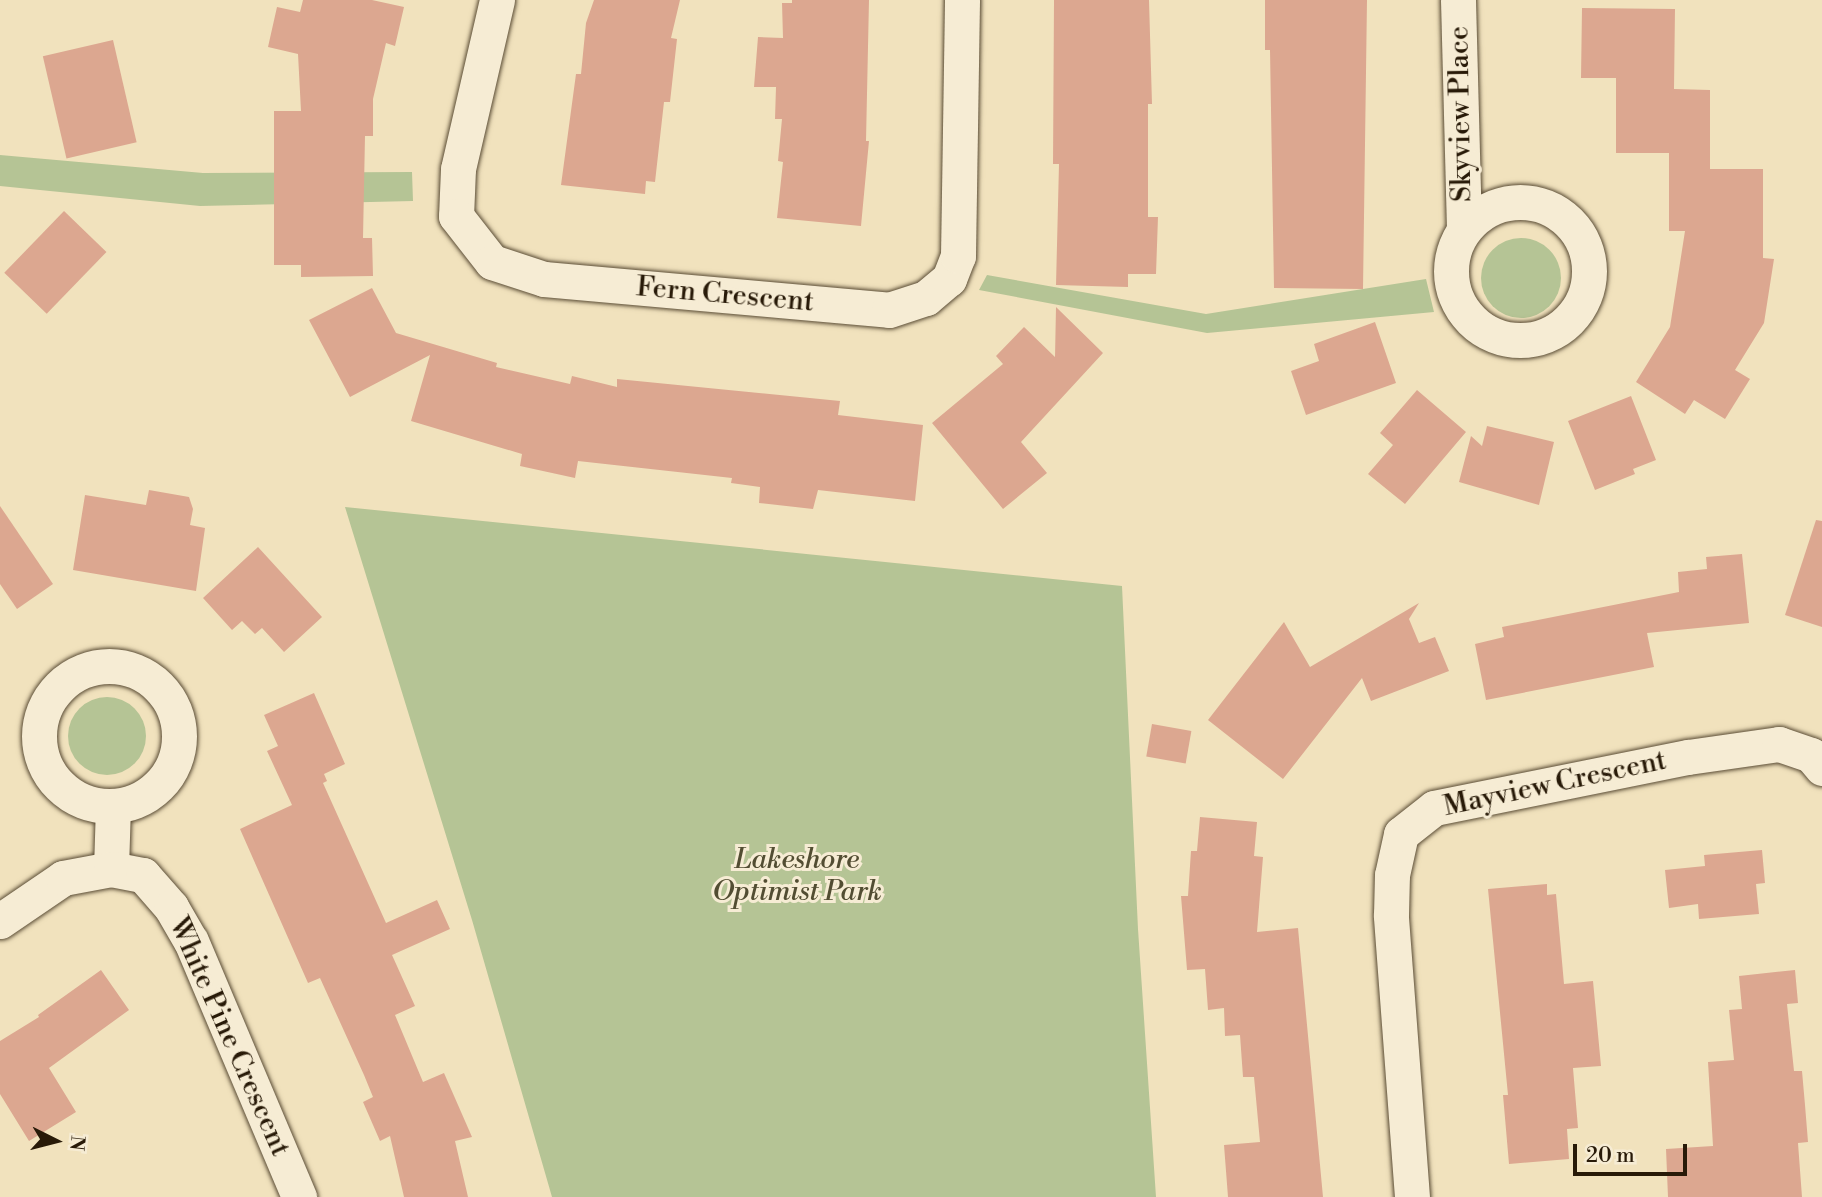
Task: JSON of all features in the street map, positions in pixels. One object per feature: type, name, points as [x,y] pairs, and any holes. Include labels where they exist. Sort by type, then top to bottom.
[{"type":"street","name":"Fern Crescent","points":[[498,0],[458,169],[456,216],[492,262],[544,279],[889,310],[926,298],[949,279],[958,256],[962,0]]},
{"type":"street","name":"Skyview Place","points":[[1458,0],[1464,229]]},
{"type":"street","points":[[112,665],[135,670],[155,681],[170,699],[177,720],[179,741],[175,760],[165,778],[151,793],[132,802],[113,806],[90,804],[69,794],[53,779],[42,758],[38,736],[42,713],[53,693],[69,677],[90,667],[112,665]]},
{"type":"street","name":"Mayview Crescent","points":[[1412,1197],[1391,915],[1392,875],[1401,834],[1434,808],[1688,757],[1779,744],[1811,755],[1822,768]]},
{"type":"street","points":[[111,869],[113,806]]},
{"type":"street","name":"White Pine Crescent","points":[[0,921],[63,878],[111,869],[143,875],[171,907],[191,941],[299,1197]]},
{"type":"green space","points":[[0,155],[203,173],[412,172],[413,201],[200,206],[0,186]]},
{"type":"green space","points":[[1521,238],[1536,241],[1549,250],[1558,263],[1561,278],[1558,293],[1549,306],[1536,315],[1521,318],[1506,315],[1493,306],[1484,293],[1481,278],[1484,263],[1493,250],[1506,241]]},
{"type":"green space","points":[[987,275],[1206,314],[1426,279],[1434,312],[1207,333],[979,290]]},
{"type":"green space","name":"Lakeshore Optimist Park","points":[[345,507],[1122,586],[1138,929],[1156,1197],[552,1197],[472,920]]},
{"type":"green space","points":[[107,697],[122,700],[139,714],[146,736],[143,751],[129,768],[107,775],[92,772],[75,758],[68,736],[71,721],[85,704]]},
{"type":"building","points":[[303,0],[372,0],[404,7],[395,46],[386,43],[373,99],[373,136],[365,136],[363,238],[372,238],[373,276],[301,277],[301,265],[274,265],[274,111],[301,111],[298,54],[268,47],[277,7],[300,12]]},
{"type":"building","points":[[594,0],[680,0],[671,38],[677,39],[670,102],[664,102],[655,182],[646,181],[645,194],[561,185],[576,74],[581,74],[586,23]]},
{"type":"building","points":[[792,0],[869,0],[866,141],[869,141],[861,226],[777,218],[783,162],[778,161],[782,119],[775,119],[776,87],[754,87],[758,37],[783,38],[782,3],[792,3]]},
{"type":"building","points":[[1054,0],[1149,0],[1152,104],[1148,104],[1148,217],[1158,217],[1156,274],[1128,274],[1128,287],[1056,285],[1059,164],[1053,164]]},
{"type":"building","points":[[1265,0],[1367,0],[1363,289],[1274,288],[1270,50],[1265,50]]},
{"type":"building","points":[[1582,8],[1675,9],[1674,89],[1710,90],[1710,169],[1763,169],[1763,258],[1774,259],[1764,323],[1735,370],[1750,379],[1725,419],[1694,400],[1685,414],[1636,382],[1670,327],[1685,231],[1669,231],[1669,153],[1616,153],[1616,78],[1581,78]]},
{"type":"building","points":[[113,40],[137,142],[66,159],[43,56]]},
{"type":"building","points":[[64,211],[106,252],[47,314],[4,273]]},
{"type":"building","points":[[372,288],[396,333],[497,363],[496,367],[570,384],[572,376],[617,387],[617,379],[840,401],[838,415],[923,425],[915,501],[818,490],[813,509],[759,503],[760,487],[731,483],[732,478],[578,461],[575,478],[520,466],[522,454],[411,421],[430,355],[350,397],[309,320]]},
{"type":"building","points":[[1056,307],[1103,353],[1021,442],[1047,473],[1003,509],[932,423],[1003,364],[996,356],[1024,327],[1055,357]]},
{"type":"building","points":[[1375,322],[1396,383],[1306,415],[1291,371],[1319,361],[1314,344]]},
{"type":"building","points":[[1417,390],[1466,432],[1405,504],[1368,474],[1393,445],[1380,433]]},
{"type":"building","points":[[1631,396],[1656,460],[1633,469],[1635,474],[1595,490],[1568,421]]},
{"type":"building","points":[[1487,426],[1554,442],[1539,505],[1459,482],[1471,436],[1482,446]]},
{"type":"building","points":[[149,490],[189,497],[193,509],[190,525],[205,528],[196,591],[73,570],[85,495],[146,505]]},
{"type":"building","points":[[0,506],[53,584],[17,609],[0,584]]},
{"type":"building","points":[[1816,520],[1822,521],[1822,627],[1785,615]]},
{"type":"building","points":[[258,547],[322,617],[284,652],[262,628],[255,634],[242,621],[232,630],[203,598]]},
{"type":"building","points":[[1742,554],[1749,623],[1647,633],[1654,667],[1486,700],[1475,644],[1504,637],[1502,627],[1679,592],[1678,572],[1707,569],[1706,557]]},
{"type":"building","points":[[1419,603],[1409,619],[1419,643],[1435,637],[1449,671],[1371,701],[1362,678],[1283,779],[1208,720],[1284,622],[1310,667]]},
{"type":"building","points":[[314,693],[345,764],[324,774],[327,781],[323,783],[386,923],[437,900],[450,929],[392,955],[415,1006],[395,1015],[423,1082],[444,1073],[472,1137],[455,1141],[468,1197],[404,1197],[390,1136],[380,1141],[363,1102],[373,1097],[364,1075],[320,978],[308,983],[240,829],[292,805],[267,751],[278,746],[264,715]]},
{"type":"building","points":[[1152,724],[1191,731],[1186,763],[1146,756]]},
{"type":"building","points":[[1200,817],[1257,822],[1254,856],[1263,857],[1257,932],[1298,928],[1323,1197],[1228,1197],[1224,1145],[1260,1142],[1254,1077],[1243,1077],[1240,1035],[1225,1036],[1224,1008],[1208,1010],[1205,969],[1187,970],[1181,896],[1188,896],[1191,851],[1197,851]]},
{"type":"building","points":[[1762,850],[1765,883],[1756,884],[1759,914],[1699,919],[1698,904],[1669,908],[1665,870],[1705,866],[1704,855]]},
{"type":"building","points":[[1547,884],[1547,895],[1556,894],[1564,984],[1593,981],[1601,1066],[1573,1068],[1578,1128],[1567,1129],[1569,1159],[1509,1164],[1503,1095],[1508,1095],[1488,889]]},
{"type":"building","points":[[101,970],[129,1010],[49,1068],[76,1112],[29,1141],[0,1094],[0,1041],[39,1017],[38,1015]]},
{"type":"building","points":[[1795,970],[1798,1003],[1787,1004],[1794,1071],[1802,1071],[1808,1142],[1798,1143],[1802,1197],[1668,1197],[1666,1149],[1713,1146],[1708,1062],[1734,1060],[1729,1010],[1742,1009],[1739,976]]}]
